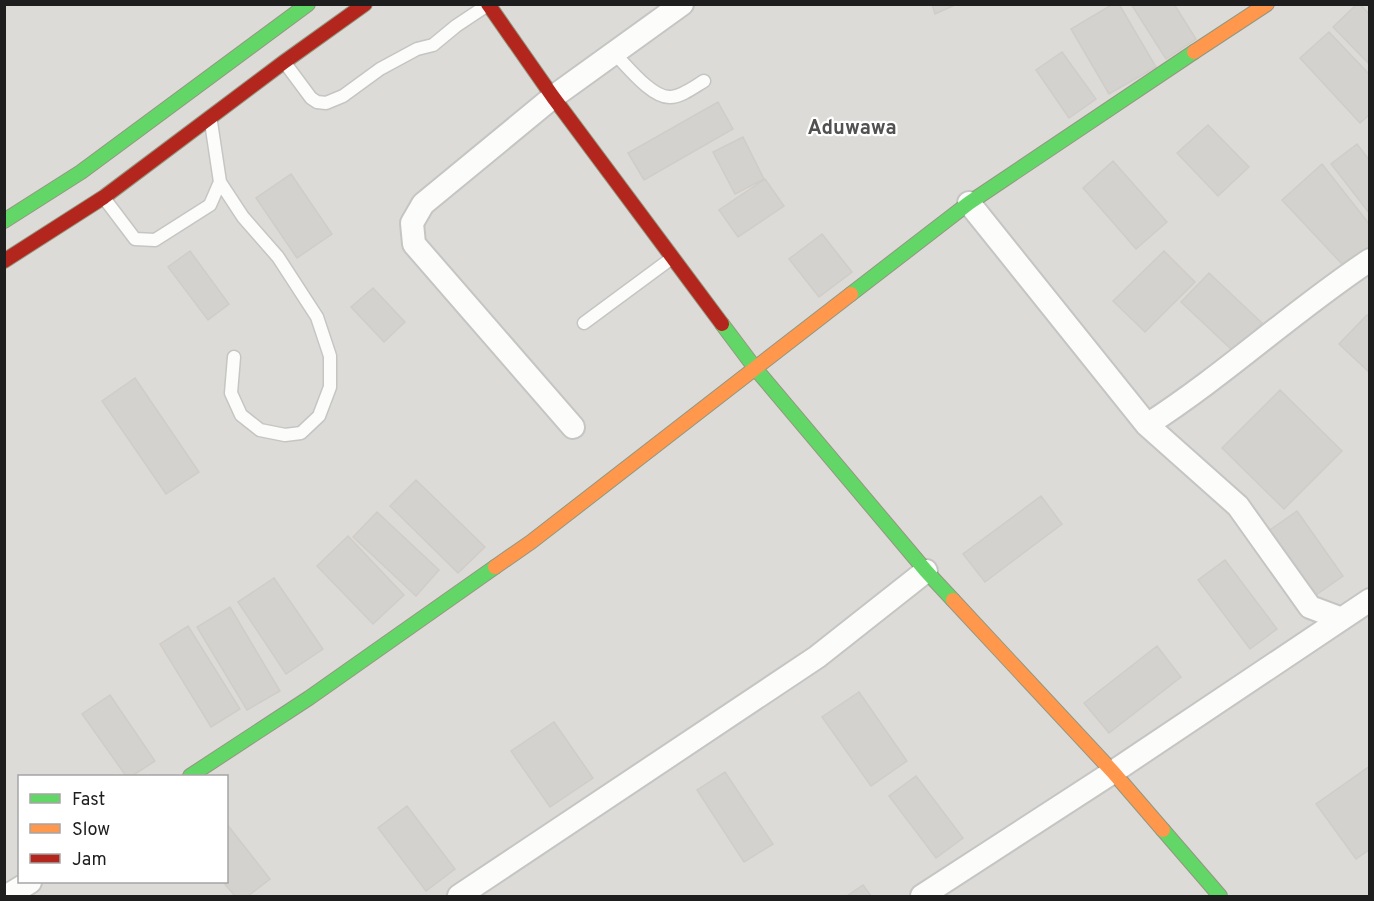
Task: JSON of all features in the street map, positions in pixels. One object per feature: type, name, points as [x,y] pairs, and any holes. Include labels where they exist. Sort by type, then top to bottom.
[{"type":"main road","points":[[4,221],[81,172],[308,4]]},
{"type":"main road","points":[[4,261],[104,197],[365,4]]},
{"type":"main road","points":[[193,775],[309,698],[531,542],[969,203],[1267,4]]},
{"type":"main road","points":[[488,5],[755,368],[927,571],[1113,772],[1220,897]]},
{"type":"street","points":[[573,427],[414,244],[412,223],[423,204],[554,97],[682,4]]},
{"type":"street","points":[[969,203],[1147,425],[1238,506],[1310,607],[1342,619]]},
{"type":"street","points":[[1147,425],[1179,405],[1338,281],[1370,260]]},
{"type":"street","points":[[459,897],[817,657],[927,571]]},
{"type":"street","points":[[922,897],[1370,600]]},
{"type":"street","points":[[7,897],[28,883]]},
{"type":"lane","points":[[284,62],[311,98],[317,102],[326,103],[343,96],[380,69],[417,49],[433,45],[456,26],[488,5]]},
{"type":"lane","points":[[615,54],[657,95],[668,98],[676,96],[704,81]]},
{"type":"lane","points":[[210,117],[220,182],[243,217],[278,257],[317,317],[330,356],[330,387],[319,416],[301,433],[285,435],[260,430],[241,414],[231,393],[234,357]]},
{"type":"lane","points":[[104,197],[135,239],[155,240],[210,205],[220,182]]},
{"type":"lane","points":[[584,323],[673,258]]},
{"type":"shaded area","points":[[5,5],[1369,5],[1369,896],[5,896]]},
{"type":"building","points":[[932,4],[957,4],[935,14]]},
{"type":"building","points":[[1113,4],[1119,4],[1156,67],[1109,94],[1071,29]]},
{"type":"building","points":[[1131,4],[1174,4],[1196,39],[1166,59]]},
{"type":"building","points":[[1357,4],[1360,4],[1370,15],[1370,65],[1333,27]]},
{"type":"building","points":[[1329,32],[1370,75],[1370,114],[1360,123],[1300,58]]},
{"type":"building","points":[[1062,52],[1096,99],[1069,118],[1036,70]]},
{"type":"building","points":[[718,102],[733,129],[644,180],[628,153]]},
{"type":"building","points":[[1208,125],[1249,167],[1218,196],[1177,153]]},
{"type":"building","points":[[743,137],[764,179],[735,194],[713,152]]},
{"type":"building","points":[[1357,144],[1370,161],[1370,214],[1331,164]]},
{"type":"building","points":[[1113,161],[1167,222],[1136,249],[1083,188]]},
{"type":"building","points":[[1322,164],[1370,225],[1370,247],[1342,264],[1282,200]]},
{"type":"building","points":[[291,174],[332,234],[297,258],[256,198]]},
{"type":"building","points":[[765,179],[784,206],[738,237],[719,210]]},
{"type":"building","points":[[822,234],[852,272],[819,297],[789,259]]},
{"type":"building","points":[[190,251],[229,304],[208,320],[168,267]]},
{"type":"building","points":[[1164,251],[1195,282],[1145,332],[1113,301]]},
{"type":"building","points":[[1209,273],[1262,323],[1234,352],[1181,302]]},
{"type":"building","points":[[373,288],[405,322],[384,342],[351,307]]},
{"type":"building","points":[[1367,315],[1370,317],[1370,373],[1339,344]]},
{"type":"building","points":[[135,378],[199,472],[166,494],[102,401]]},
{"type":"building","points":[[1280,390],[1342,451],[1284,509],[1222,448]]},
{"type":"building","points":[[416,480],[485,547],[458,573],[390,506]]},
{"type":"building","points":[[1041,496],[1062,524],[985,582],[963,554]]},
{"type":"building","points":[[1297,511],[1343,576],[1313,597],[1267,532]]},
{"type":"building","points":[[377,512],[439,570],[416,596],[353,537]]},
{"type":"building","points":[[348,536],[404,595],[373,624],[317,566]]},
{"type":"building","points":[[1225,560],[1277,629],[1250,649],[1198,580]]},
{"type":"building","points":[[274,578],[323,649],[286,674],[238,602]]},
{"type":"building","points":[[230,607],[280,691],[247,710],[197,627]]},
{"type":"building","points":[[188,626],[240,709],[211,727],[160,644]]},
{"type":"building","points":[[1157,646],[1181,677],[1109,733],[1084,703]]},
{"type":"building","points":[[859,692],[907,761],[871,786],[822,717]]},
{"type":"building","points":[[110,695],[155,761],[134,775],[125,775],[82,714]]},
{"type":"building","points":[[554,722],[593,778],[550,807],[511,751]]},
{"type":"building","points":[[1370,766],[1370,849],[1356,859],[1316,804]]},
{"type":"building","points":[[725,772],[773,844],[744,862],[697,790]]},
{"type":"building","points":[[916,776],[963,838],[936,858],[889,796]]},
{"type":"building","points":[[407,806],[455,869],[426,891],[378,828]]},
{"type":"building","points":[[228,826],[270,879],[248,896],[235,896],[224,883],[228,883]]},
{"type":"building","points":[[863,885],[871,896],[847,896]]},
{"type":"traffic: fast","points":[[4,221],[81,172],[308,4]]},
{"type":"traffic: fast","points":[[851,294],[969,203],[1194,52]]},
{"type":"traffic: fast","points":[[722,324],[755,368],[953,600]]},
{"type":"traffic: fast","points":[[192,775],[309,698],[495,567]]},
{"type":"traffic: fast","points":[[1163,830],[1220,896]]},
{"type":"traffic: slow","points":[[1194,52],[1267,4]]},
{"type":"traffic: slow","points":[[495,567],[531,542],[851,294]]},
{"type":"traffic: slow","points":[[953,600],[1113,772],[1163,830]]},
{"type":"traffic: jam","points":[[4,261],[104,197],[365,4]]},
{"type":"traffic: jam","points":[[488,4],[553,97],[722,324]]},
{"type":"district","name":"Aduwawa","points":[[852,129]]}]
